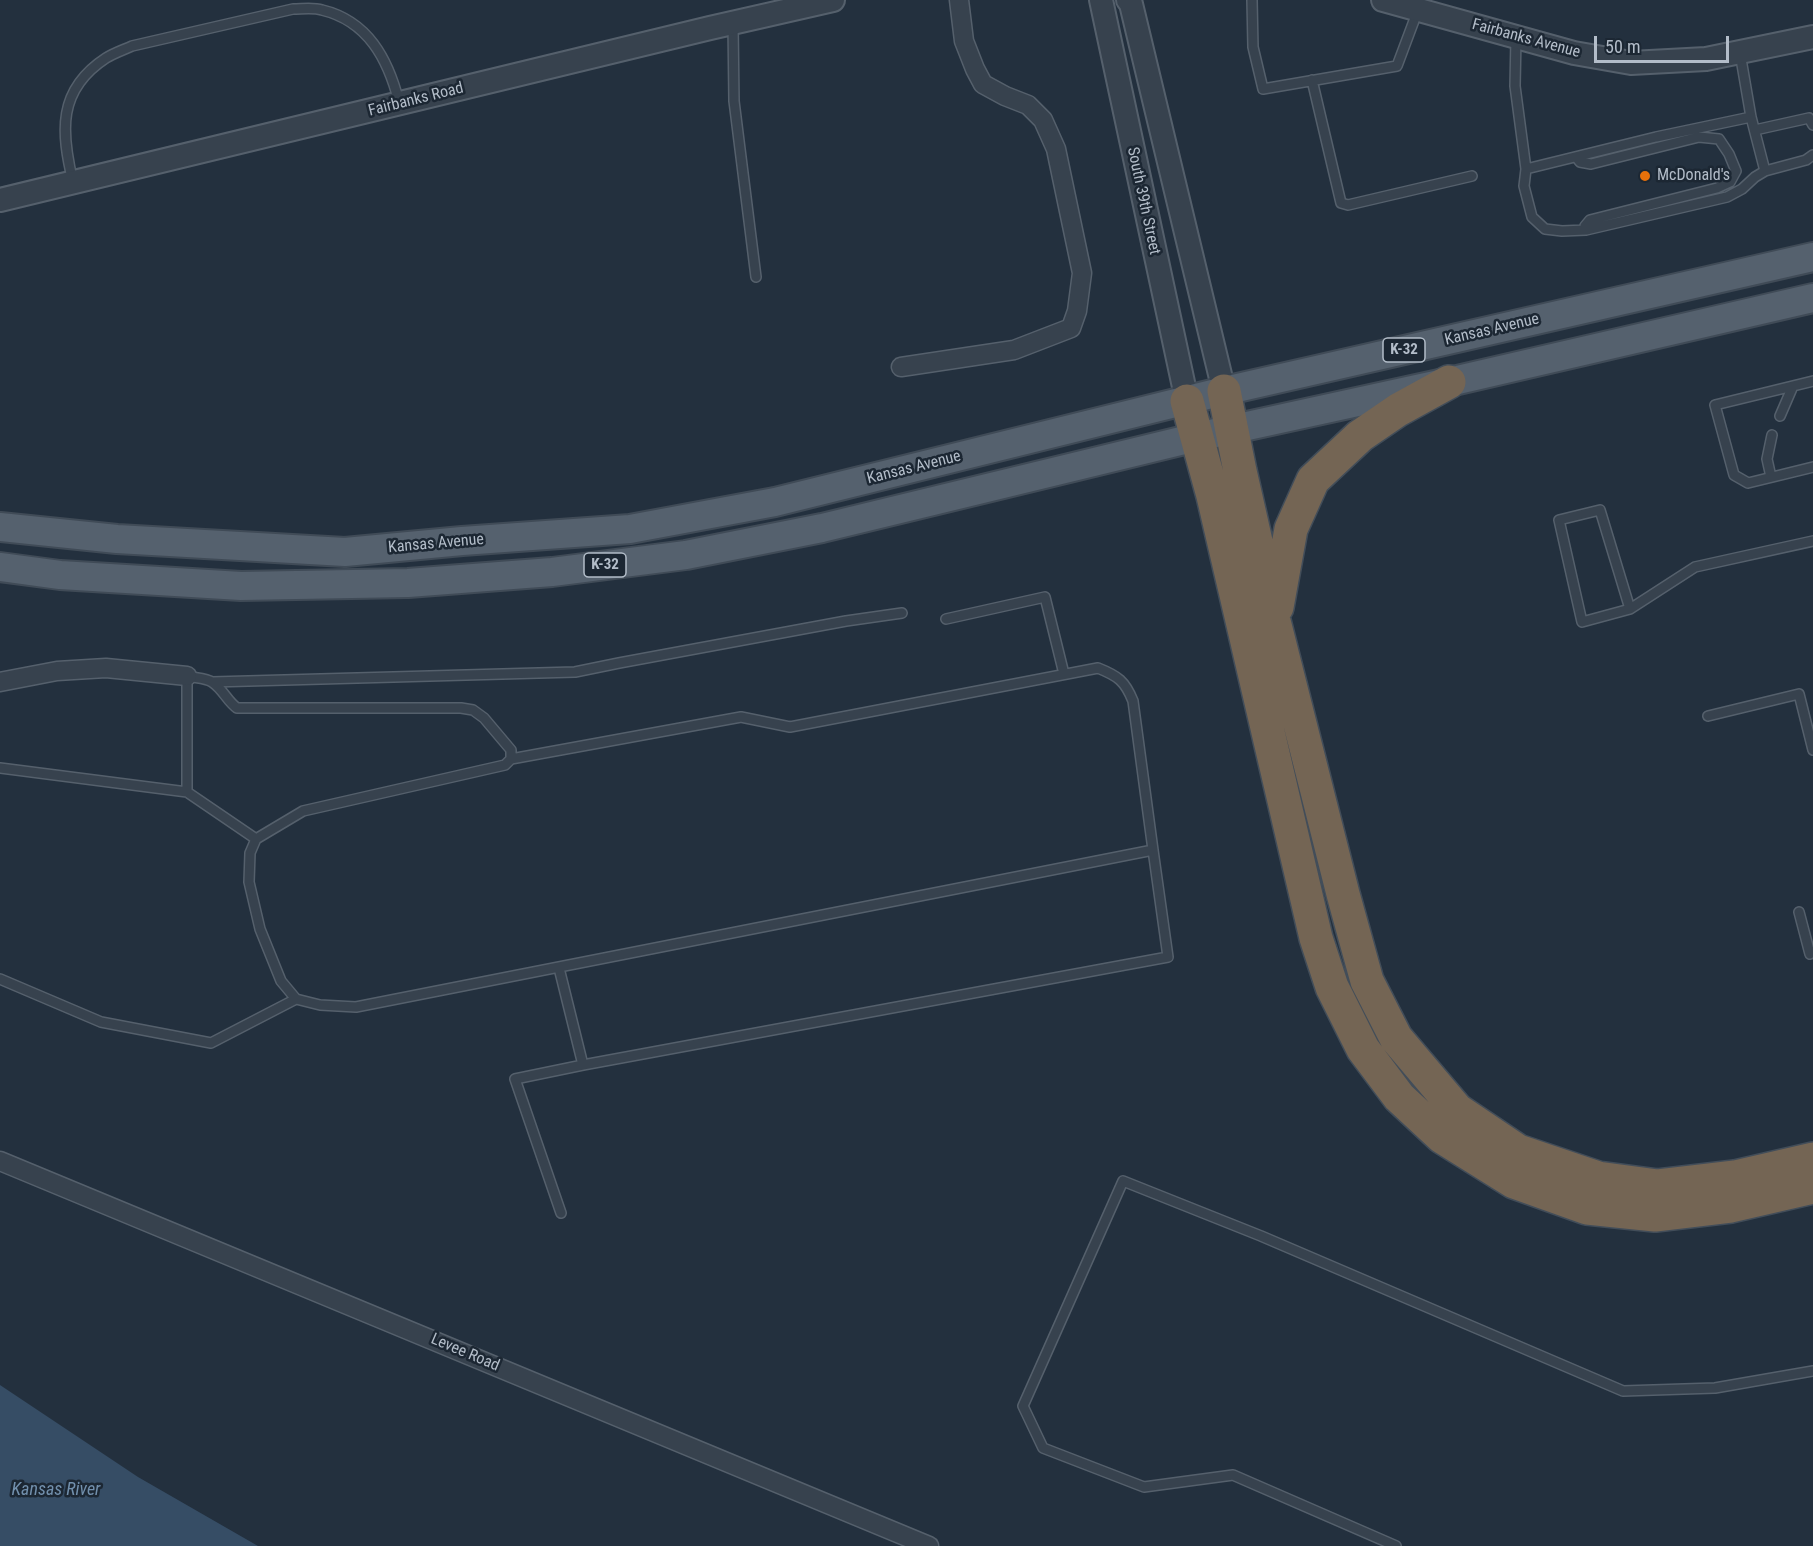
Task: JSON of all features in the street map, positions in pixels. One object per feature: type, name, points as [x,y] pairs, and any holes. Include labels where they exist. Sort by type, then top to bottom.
[{"type":"highway","points":[[1274,621],[1291,529],[1313,480],[1360,436],[1398,410],[1449,382]]},
{"type":"highway","points":[[1224,391],[1274,621],[1366,981],[1395,1038],[1457,1110],[1518,1150],[1598,1178],[1658,1186],[1735,1177],[1813,1159]]},
{"type":"highway","points":[[1187,401],[1213,496],[1316,938],[1332,987],[1363,1049],[1399,1097],[1442,1137],[1514,1182],[1587,1208],[1654,1215],[1731,1206],[1813,1187]]},
{"type":"main road","name":"Kansas Avenue","points":[[0,527],[117,539],[345,552],[462,541],[630,530],[775,502],[1224,391],[1813,257]]},
{"type":"main road","name":"K-32","points":[[0,567],[60,575],[241,586],[408,583],[552,572],[686,555],[822,528],[1197,437],[1449,382],[1813,298]]},
{"type":"street","name":"Fairbanks Road","points":[[0,200],[734,23],[763,8],[833,0]]},
{"type":"street","points":[[901,367],[1014,350],[1071,328],[1077,311],[1082,273],[1056,149],[1043,120],[1028,105],[983,84],[964,41],[958,0]]},
{"type":"street","name":"South 39th Street","points":[[1101,0],[1187,401]]},
{"type":"street","name":"South 39th Street","points":[[1128,0],[1131,4],[1224,391]]},
{"type":"street","name":"Fairbanks Avenue","points":[[1383,0],[1574,53],[1631,63],[1706,59],[1813,37]]},
{"type":"street","points":[[0,682],[57,671],[106,668],[187,676]]},
{"type":"street","name":"Levee Road","points":[[0,1161],[929,1546]]},
{"type":"lane","points":[[1252,0],[1253,47],[1263,89],[1397,66],[1418,10]]},
{"type":"lane","points":[[74,184],[66,152],[65,132],[66,113],[73,93],[87,73],[107,57],[132,46],[294,9],[321,9],[343,18],[365,32],[382,54],[400,104]]},
{"type":"lane","points":[[734,23],[734,101],[756,277]]},
{"type":"lane","points":[[1516,37],[1515,86],[1526,169],[1524,186],[1532,217],[1545,229],[1586,230],[1727,197],[1742,189],[1765,171],[1806,160],[1813,155]]},
{"type":"lane","points":[[1740,52],[1751,117],[1765,171]]},
{"type":"lane","points":[[1312,80],[1341,203],[1348,205],[1472,176]]},
{"type":"lane","points":[[1526,169],[1656,137],[1751,117]]},
{"type":"lane","points":[[1755,130],[1809,118],[1813,125]]},
{"type":"lane","points":[[1576,157],[1580,162],[1591,164],[1699,137],[1719,139],[1736,171],[1730,182],[1717,188],[1590,220],[1585,226],[1586,230]]},
{"type":"lane","points":[[1813,381],[1715,405],[1734,475],[1748,483],[1813,467]]},
{"type":"lane","points":[[1780,416],[1793,386]]},
{"type":"lane","points":[[1771,477],[1767,459],[1772,435]]},
{"type":"lane","points":[[1630,609],[1600,510],[1559,520],[1582,622],[1630,609],[1695,567],[1813,541]]},
{"type":"lane","points":[[946,619],[1045,597],[1064,674]]},
{"type":"lane","points":[[187,792],[187,676],[212,682],[575,672],[836,623],[902,613]]},
{"type":"lane","points":[[561,1213],[515,1079],[1168,957],[1133,701],[1126,685],[1113,674],[1098,668],[790,727],[741,717],[511,759],[505,765],[303,811],[256,839],[250,853],[249,882],[260,929],[281,981],[296,999],[320,1005],[356,1007],[1153,850]]},
{"type":"lane","points":[[212,682],[237,708],[461,708],[473,710],[484,718],[511,750],[511,759]]},
{"type":"lane","points":[[1708,716],[1799,694],[1813,750]]},
{"type":"lane","points":[[0,768],[187,792],[256,839]]},
{"type":"lane","points":[[1799,912],[1812,953],[1813,964]]},
{"type":"lane","points":[[559,968],[583,1065]]},
{"type":"lane","points":[[0,978],[101,1022],[212,1043],[296,999]]},
{"type":"lane","points":[[1396,1546],[1233,1475],[1144,1487],[1043,1448],[1023,1406],[1123,1180],[1261,1236],[1623,1391],[1715,1388],[1813,1371]]},
{"type":"water","name":"Kansas River","points":[[0,1385],[138,1477],[258,1546],[0,1546]]},
{"type":"place","name":"McDonald's","points":[[1645,176]]}]
